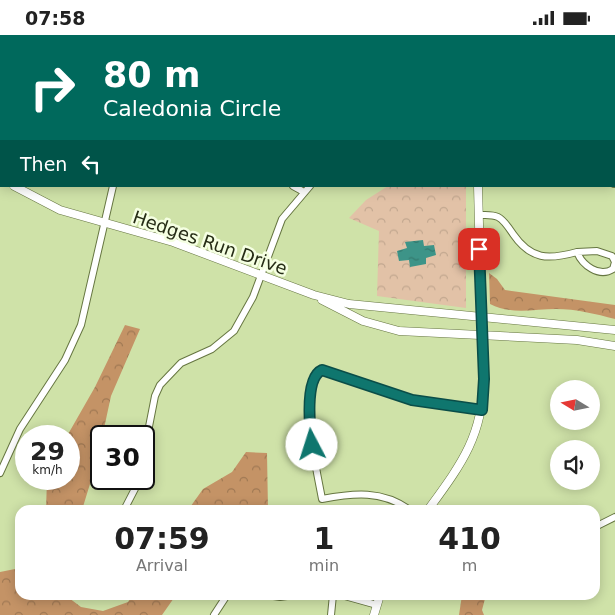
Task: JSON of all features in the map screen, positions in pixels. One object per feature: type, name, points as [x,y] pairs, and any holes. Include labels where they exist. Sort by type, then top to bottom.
[{"type":"street","name":"Hedges Run Drive","points":[[16,187],[60,210],[173,242],[314,295],[362,307],[615,330]]},
{"type":"street","points":[[0,473],[20,429],[73,343],[85,310],[113,187]]},
{"type":"street","points":[[295,187],[304,192]]},
{"type":"street","points":[[148,425],[160,385],[181,363],[212,349],[229,337],[240,322],[262,276],[282,219],[309,187]]},
{"type":"street","points":[[431,505],[467,453],[482,410],[484,379],[478,187]]},
{"type":"street","points":[[479,215],[491,215],[501,219],[523,247],[537,255],[554,257],[577,252],[608,253],[614,259],[614,266],[606,272],[591,268],[580,259],[577,252]]},
{"type":"street","name":"Hedges Run Drive","points":[[314,295],[363,321],[382,327],[416,333],[546,338],[615,346]]},
{"type":"street","points":[[546,338],[547,323]]},
{"type":"street","points":[[402,505],[393,500],[373,494],[354,493],[322,499],[310,426],[310,395],[315,375],[326,370],[412,400],[482,410]]},
{"type":"street","points":[[127,505],[135,490]]},
{"type":"street","points":[[600,524],[615,517]]},
{"type":"street","points":[[214,615],[224,600]]},
{"type":"street","points":[[331,615],[332,600]]},
{"type":"street","points":[[358,600],[376,605]]},
{"type":"street","points":[[374,615],[378,600]]},
{"type":"green space","points":[[386,187],[466,187],[466,308],[377,296],[379,231],[349,218],[366,200]]},
{"type":"green space","points":[[489,273],[497,279],[505,290],[615,305],[615,319],[571,310],[523,311],[498,307],[490,304]]},
{"type":"green space","points":[[125,325],[140,329],[111,396],[105,425],[90,425],[90,484],[84,505],[46,505],[47,490],[80,490],[80,425],[73,425],[95,387]]},
{"type":"green space","points":[[246,452],[267,453],[268,505],[192,505],[203,489],[232,472]]},
{"type":"green space","points":[[15,569],[15,600],[72,600],[81,607],[103,611],[129,600],[172,600],[162,615],[0,615],[0,572]]},
{"type":"green space","points":[[461,600],[485,600],[482,610],[484,615],[459,615]]},
{"type":"water","points":[[423,240],[424,246],[434,245],[436,255],[426,258],[426,264],[410,267],[409,260],[399,261],[397,251],[407,248],[405,242]]},
{"type":"route","points":[[312,445],[310,395],[313,379],[322,370],[412,400],[482,410],[484,379],[479,249]]}]
